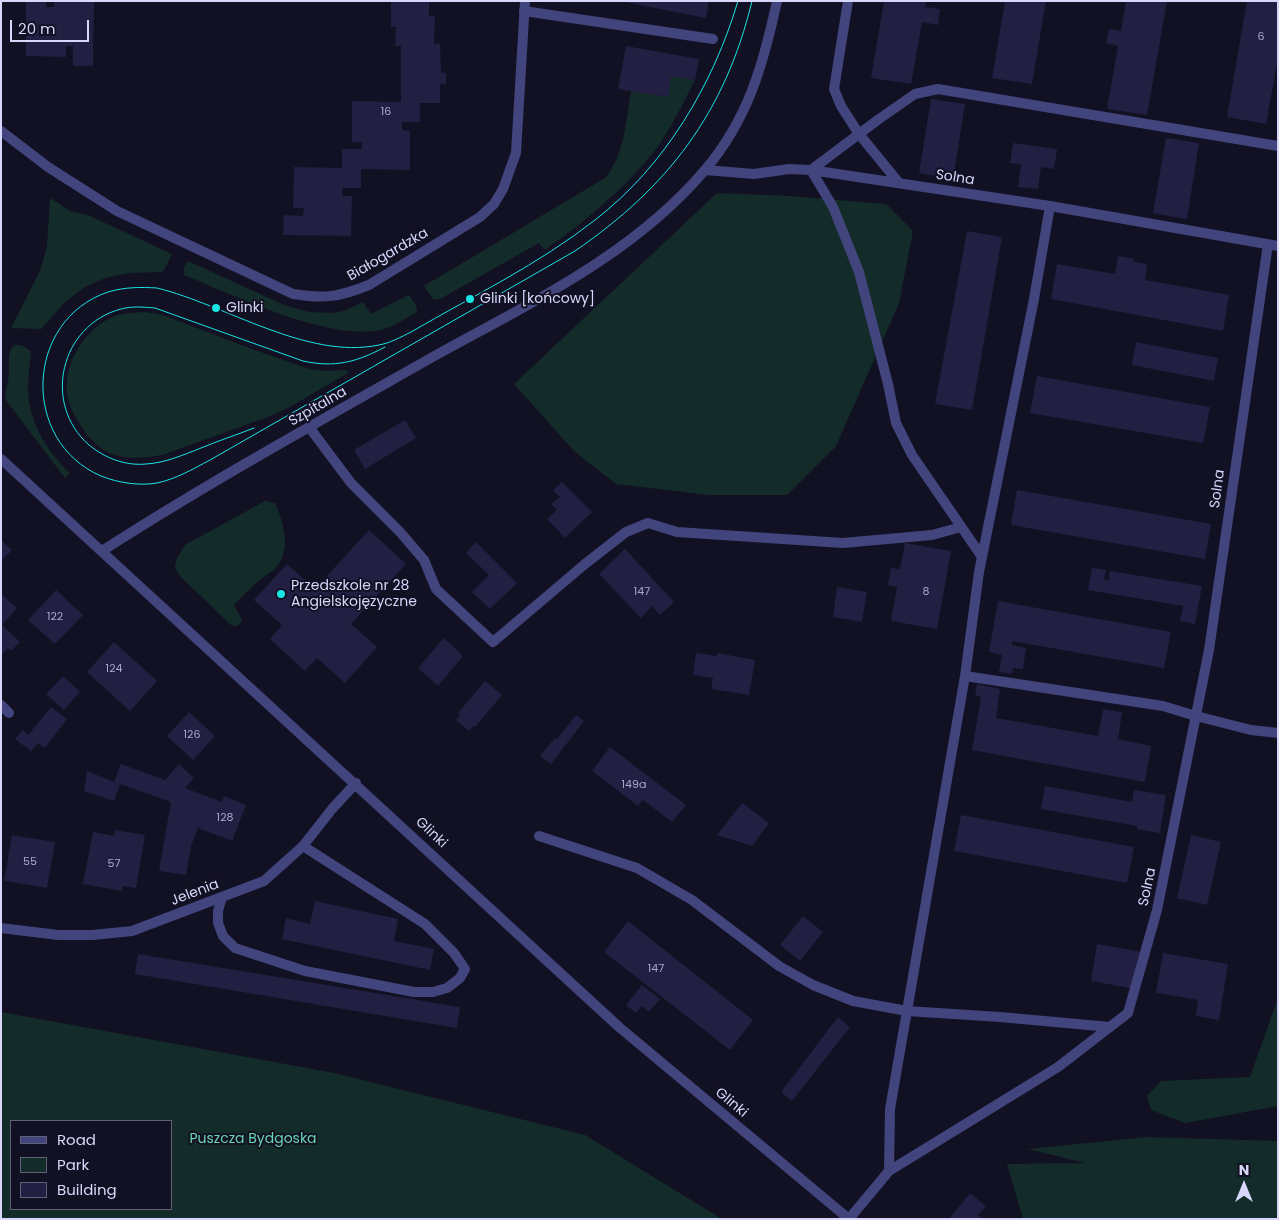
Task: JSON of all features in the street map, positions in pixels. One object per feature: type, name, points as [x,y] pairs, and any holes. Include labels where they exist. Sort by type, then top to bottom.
[{"type":"street","name":"Szpitalna","points":[[102,550],[309,427],[551,292],[602,260],[641,232],[680,197],[705,170],[740,120],[758,72],[777,1]]},
{"type":"street","points":[[848,1],[834,89],[840,106],[859,134],[898,183]]},
{"type":"street","points":[[525,6],[712,40]]},
{"type":"street","name":"Białogardzka","points":[[1,131],[48,167],[117,211],[292,294],[331,297],[349,293],[368,285],[480,217],[494,204],[503,189],[516,153],[525,6]]},
{"type":"street","points":[[982,557],[912,455],[896,424],[888,384],[859,272],[833,207],[811,170],[916,94],[938,88],[1278,146]]},
{"type":"street","name":"Solna","points":[[705,170],[754,174],[789,169],[811,170],[1050,206],[1273,245],[1209,650],[1157,910],[1128,1013],[1058,1067],[889,1171],[849,1219]]},
{"type":"street","points":[[889,1171],[890,1108],[964,676],[982,557],[1034,298],[1050,206]]},
{"type":"street","points":[[309,427],[351,483],[400,532],[424,560],[436,589],[492,642],[626,532],[648,523],[678,532],[843,543],[932,535],[961,527]]},
{"type":"street","name":"Glinki","points":[[1,459],[356,783],[619,1027],[849,1219]]},
{"type":"street","points":[[964,676],[1163,706],[1251,730],[1278,733]]},
{"type":"street","name":"Jelenia","points":[[1,928],[58,935],[93,935],[132,931],[264,882],[303,846],[332,809],[356,783]]},
{"type":"street","points":[[540,836],[637,868],[692,900],[779,966],[812,985],[853,1001],[907,1011],[1110,1027]]},
{"type":"street","points":[[222,897],[218,911],[218,923],[223,936],[235,948],[306,971],[414,992],[433,992],[447,988],[460,978],[465,969],[454,953],[425,924],[303,846]]},
{"type":"green space","points":[[671,76],[695,80],[665,136],[629,180],[588,217],[545,250],[539,243],[442,298],[434,300],[424,286],[605,178],[612,169],[621,148],[631,91],[667,97]]},
{"type":"green space","points":[[717,193],[789,196],[886,204],[913,231],[899,303],[836,446],[787,495],[709,495],[616,484],[574,451],[514,384]]},
{"type":"green space","points":[[50,198],[70,211],[90,216],[172,254],[164,270],[161,272],[128,273],[105,278],[85,287],[65,302],[41,329],[11,328],[40,271],[47,247]]},
{"type":"green space","points":[[188,261],[284,305],[309,312],[333,313],[344,311],[363,302],[371,314],[409,295],[416,305],[417,312],[385,329],[359,332],[334,329],[281,314],[184,275],[184,268]]},
{"type":"green space","points":[[144,312],[160,314],[309,369],[327,371],[346,370],[348,373],[290,407],[268,417],[162,455],[138,458],[118,456],[106,451],[95,443],[72,411],[68,399],[68,375],[76,352],[91,332],[100,324],[118,315]]},
{"type":"green space","points":[[14,345],[23,346],[31,352],[28,388],[31,412],[46,445],[70,473],[65,478],[5,399],[9,374],[9,355]]},
{"type":"green space","points":[[265,501],[275,503],[283,527],[285,543],[282,559],[276,568],[258,581],[234,605],[242,620],[236,626],[231,625],[181,577],[175,568],[176,560],[185,545]]},
{"type":"green space","points":[[1278,998],[1278,1106],[1185,1123],[1151,1110],[1147,1096],[1161,1081],[1250,1077]]},
{"type":"green space","name":"Puszcza Bydgoska","points":[[1,1012],[334,1073],[585,1135],[722,1219],[1,1219]]},
{"type":"green space","points":[[1147,1137],[1278,1141],[1278,1219],[1023,1219],[1007,1164],[1085,1163],[1028,1149]]},
{"type":"building","points":[[26,1],[46,1],[46,7],[54,7],[54,1],[94,1],[93,66],[73,66],[73,46],[66,46],[66,57],[26,56]]},
{"type":"building","points":[[391,1],[429,1],[429,16],[435,16],[434,44],[440,44],[441,72],[446,73],[446,84],[440,84],[440,103],[420,103],[420,122],[402,122],[402,130],[410,131],[410,170],[361,169],[361,188],[342,188],[342,196],[352,196],[351,236],[283,235],[284,215],[303,216],[304,208],[293,208],[294,167],[342,168],[342,149],[362,149],[362,142],[352,142],[352,101],[401,102],[401,46],[395,46],[396,27],[391,27]]},
{"type":"building","points":[[619,1],[709,1],[706,18]]},
{"type":"building","points":[[884,1],[926,1],[925,7],[940,9],[938,25],[922,22],[911,84],[871,78]]},
{"type":"building","points":[[1005,1],[1046,1],[1032,84],[992,78]]},
{"type":"building","points":[[1126,1],[1167,1],[1147,115],[1107,109],[1118,46],[1106,43],[1109,29],[1121,31]]},
{"type":"building","points":[[1247,1],[1278,1],[1278,58],[1266,124],[1227,117]]},
{"type":"building","points":[[626,46],[699,59],[695,80],[671,76],[668,97],[618,89]]},
{"type":"building","points":[[931,99],[965,104],[953,179],[919,173]]},
{"type":"building","points":[[1166,138],[1199,143],[1187,219],[1153,213]]},
{"type":"building","points":[[1013,143],[1057,149],[1054,169],[1041,167],[1038,189],[1018,187],[1021,164],[1010,163]]},
{"type":"building","points":[[967,231],[1002,237],[972,410],[935,404]]},
{"type":"building","points":[[1118,256],[1134,259],[1134,262],[1147,264],[1145,280],[1229,295],[1223,331],[1051,299],[1057,264],[1115,274]]},
{"type":"building","points":[[1136,342],[1218,358],[1214,381],[1132,365]]},
{"type":"building","points":[[1037,376],[1210,407],[1203,443],[1030,413]]},
{"type":"building","points":[[405,420],[416,438],[365,469],[354,450]]},
{"type":"building","points":[[562,482],[592,512],[565,538],[547,519],[557,510],[551,504],[560,497],[553,490]]},
{"type":"building","points":[[1017,490],[1211,524],[1205,559],[1011,525]]},
{"type":"building","points":[[369,530],[406,564],[351,624],[377,647],[345,683],[317,658],[305,671],[270,639],[282,625],[254,600],[287,564],[315,589]]},
{"type":"building","points":[[1,540],[12,550],[1,561]]},
{"type":"building","points":[[476,542],[517,583],[490,609],[472,592],[489,575],[466,553]]},
{"type":"building","points":[[905,543],[951,551],[937,629],[891,621],[897,587],[888,585],[891,568],[900,569]]},
{"type":"building","points":[[625,549],[674,602],[660,615],[652,606],[641,618],[599,574]]},
{"type":"building","points":[[1092,568],[1106,570],[1104,579],[1109,580],[1110,571],[1202,586],[1195,624],[1180,621],[1183,606],[1088,590]]},
{"type":"building","points":[[837,587],[867,592],[862,622],[833,617]]},
{"type":"building","points":[[56,590],[83,615],[55,644],[28,620]]},
{"type":"building","points":[[1,594],[17,608],[2,625],[20,642],[11,651],[8,648],[1,655]]},
{"type":"building","points":[[998,601],[1171,632],[1164,668],[1012,641],[1012,645],[1026,648],[1023,669],[1013,668],[1012,674],[999,672],[1002,655],[989,652]]},
{"type":"building","points":[[444,638],[463,656],[438,686],[418,668]]},
{"type":"building","points":[[114,642],[157,681],[130,711],[87,672]]},
{"type":"building","points":[[696,653],[717,656],[717,653],[755,660],[749,695],[711,689],[713,678],[693,675]]},
{"type":"building","points":[[63,676],[80,692],[64,710],[46,694]]},
{"type":"building","points":[[485,681],[502,695],[475,727],[473,726],[469,731],[456,720],[460,714],[458,713]]},
{"type":"building","points":[[977,684],[1000,689],[996,718],[1098,736],[1103,709],[1122,712],[1118,739],[1151,746],[1145,782],[972,750],[981,697],[975,695]]},
{"type":"building","points":[[51,707],[67,719],[45,748],[38,743],[31,751],[15,739],[23,730],[28,735]]},
{"type":"building","points":[[189,712],[215,736],[193,760],[167,736]]},
{"type":"building","points":[[576,715],[584,721],[551,764],[540,756],[555,738],[557,739]]},
{"type":"building","points":[[610,747],[686,805],[672,822],[643,800],[638,806],[592,771]]},
{"type":"building","points":[[121,764],[165,780],[179,764],[194,778],[185,788],[222,802],[224,796],[246,805],[232,841],[198,828],[191,846],[186,875],[159,871],[171,802],[120,784],[114,801],[84,791],[87,771],[114,782]]},
{"type":"building","points":[[1045,786],[1132,802],[1134,790],[1166,795],[1160,833],[1137,829],[1137,826],[1041,809]]},
{"type":"building","points":[[742,803],[769,823],[752,846],[717,835]]},
{"type":"building","points":[[961,815],[1134,847],[1127,883],[954,851]]},
{"type":"building","points":[[115,830],[145,835],[136,888],[122,886],[122,891],[83,884],[93,832],[114,836]]},
{"type":"building","points":[[12,835],[55,842],[47,888],[4,881]]},
{"type":"building","points":[[1191,835],[1221,842],[1207,905],[1177,898]]},
{"type":"building","points":[[315,901],[398,919],[394,941],[434,949],[430,970],[282,939],[286,918],[310,924]]},
{"type":"building","points":[[803,916],[823,932],[800,961],[780,945]]},
{"type":"building","points":[[628,921],[753,1020],[730,1050],[604,952]]},
{"type":"building","points":[[1097,944],[1142,952],[1135,989],[1091,981]]},
{"type":"building","points":[[1163,953],[1228,964],[1219,1020],[1196,1016],[1198,1000],[1156,993]]},
{"type":"building","points":[[138,954],[460,1007],[457,1028],[135,974]]},
{"type":"building","points":[[642,985],[660,999],[649,1012],[642,1006],[636,1013],[626,1005]]},
{"type":"building","points":[[838,1017],[850,1027],[792,1101],[781,1092]]},
{"type":"building","points":[[970,1193],[986,1206],[978,1215],[983,1219],[949,1219]]},
{"type":"tram line","points":[[738,1],[715,63],[683,122],[664,149],[620,199],[574,236],[551,251],[399,338],[379,345],[352,348],[324,345],[295,338],[157,288],[132,288],[108,292],[81,307],[61,328],[48,353],[43,381],[46,410],[56,436],[75,459],[101,476],[136,484],[150,484],[171,479],[210,460],[575,251],[638,201],[665,173],[688,144],[709,112],[726,78],[752,1]]},
{"type":"tram line","points":[[254,428],[181,456],[160,462],[146,464],[123,462],[102,454],[89,445],[74,428],[66,409],[62,388],[64,368],[72,348],[84,331],[100,318],[129,307],[155,308],[303,361],[315,363],[336,364],[355,360],[385,347]]},
{"type":"place","name":"Glinki [końcowy]","points":[[470,299]]},
{"type":"place","name":"Glinki","points":[[216,308]]},
{"type":"place","name":"Przedszkole nr 28 Angielskojęzyczne","points":[[281,594]]}]
